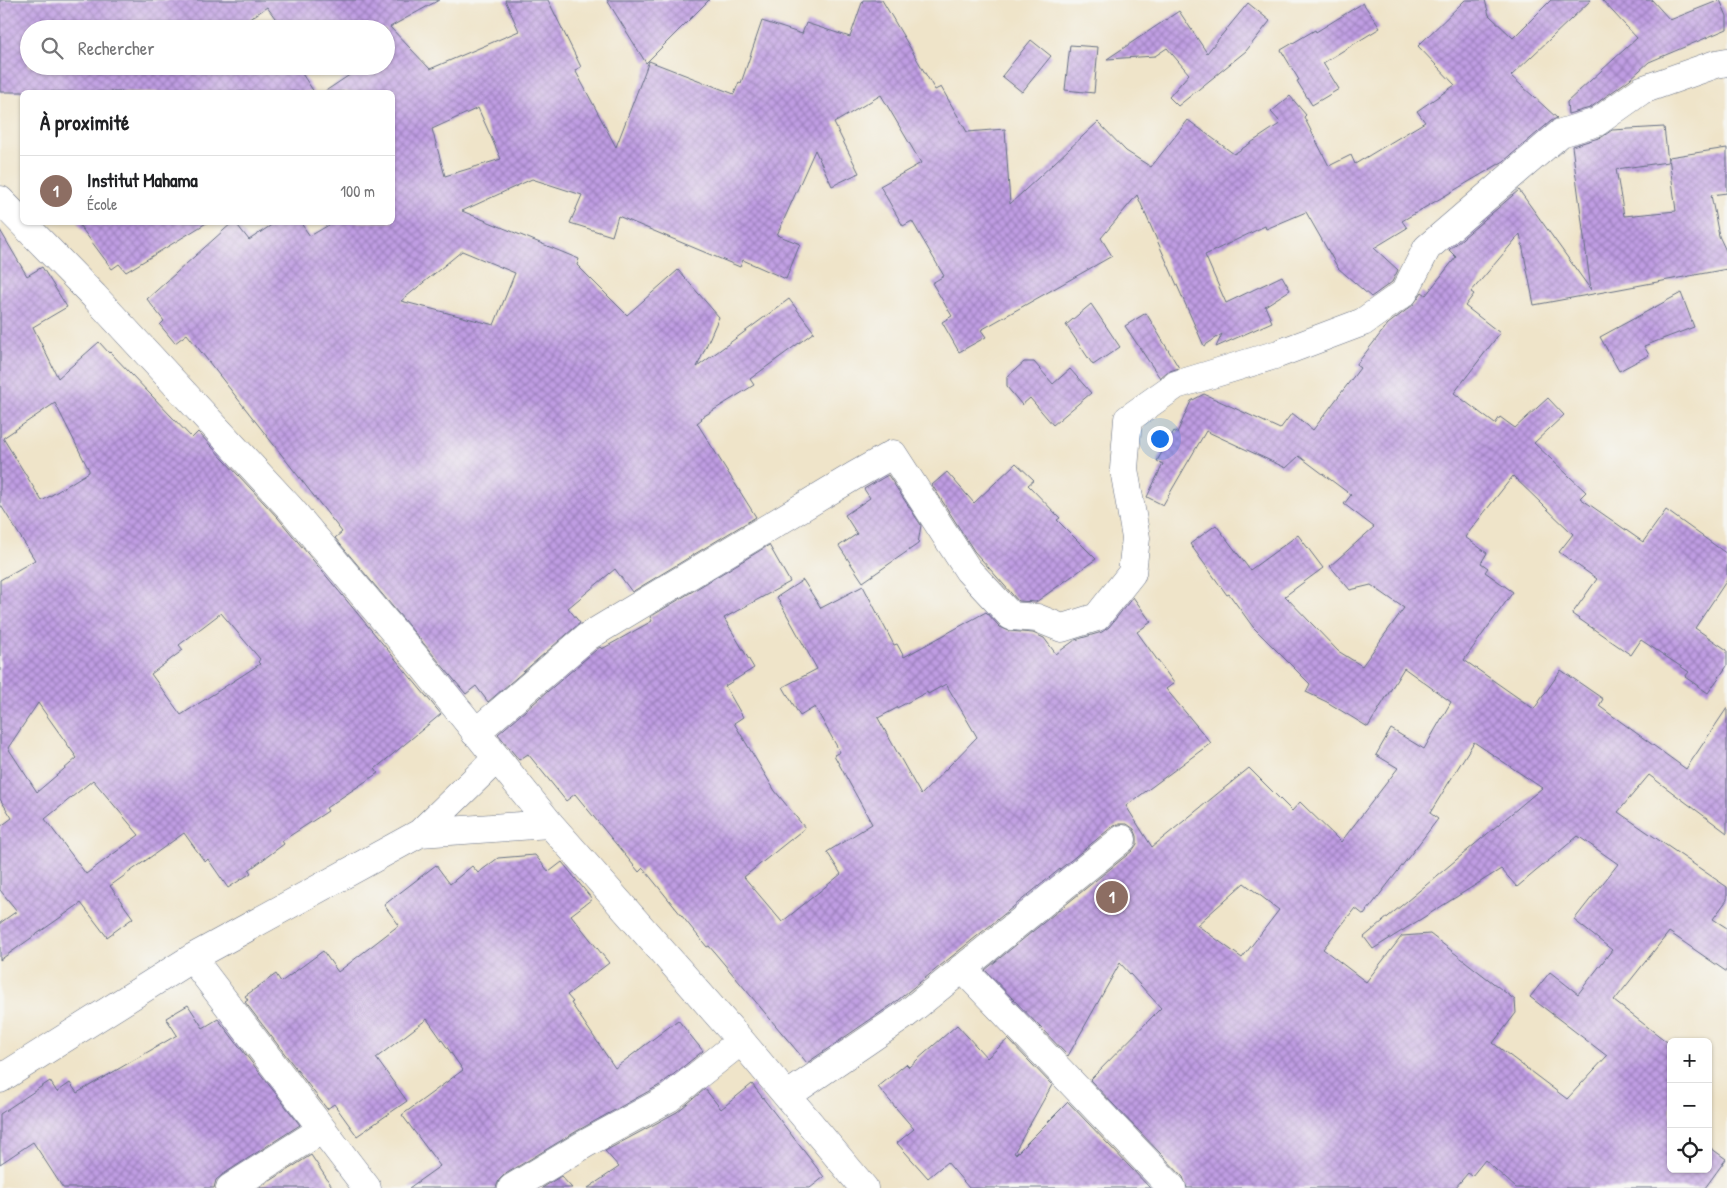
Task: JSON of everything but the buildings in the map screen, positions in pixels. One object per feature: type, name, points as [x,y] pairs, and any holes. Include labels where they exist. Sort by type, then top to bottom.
[{"type":"street","points":[[475,733],[587,636],[893,454],[968,570],[1011,616],[1037,618],[1062,628],[1097,617],[1132,573],[1136,538],[1124,469],[1128,419],[1176,385],[1278,354],[1363,322],[1404,293],[1427,248],[1561,133],[1597,122],[1642,90],[1716,64],[1727,62]]},
{"type":"street","points":[[0,200],[20,220]]},
{"type":"street","points":[[24,225],[94,296],[290,508],[411,651],[550,824],[788,1095],[864,1188]]},
{"type":"street","points":[[0,1078],[192,958],[420,833],[497,758]]},
{"type":"street","points":[[420,833],[550,824]]},
{"type":"street","points":[[788,1095],[905,1015],[1122,840]]},
{"type":"street","points":[[192,958],[367,1188]]},
{"type":"street","points":[[962,968],[1172,1188]]},
{"type":"street","points":[[512,1188],[585,1144],[669,1098],[741,1041]]},
{"type":"street","points":[[230,1188],[321,1130]]},
{"type":"place","name":"Institut Mahama","points":[[1112,897]]}]
